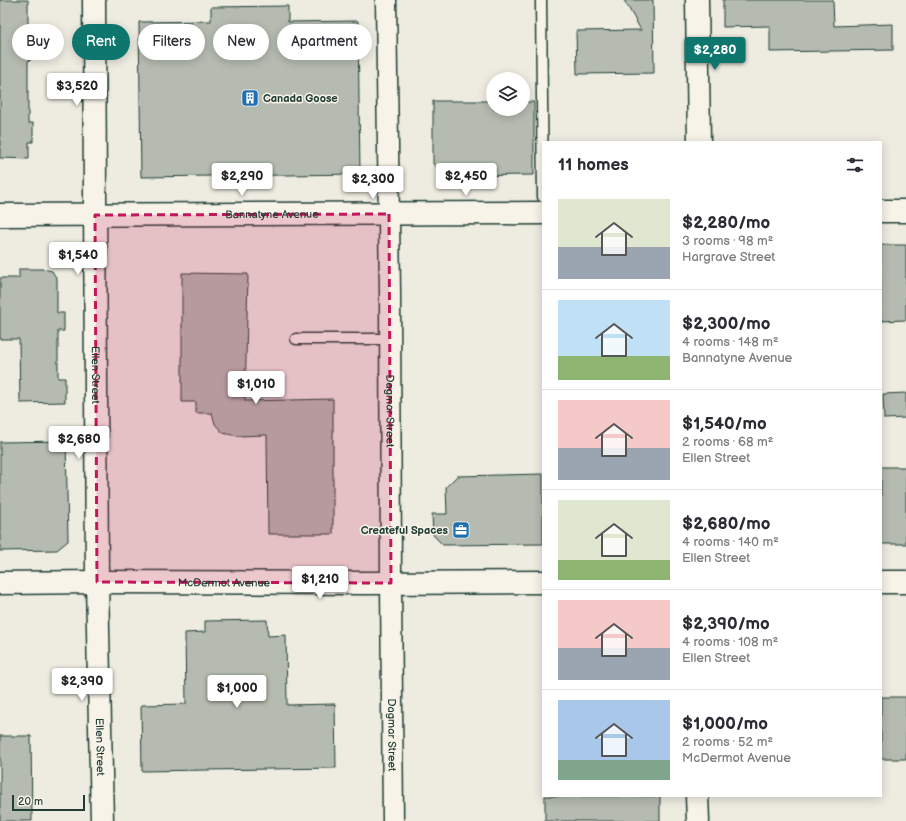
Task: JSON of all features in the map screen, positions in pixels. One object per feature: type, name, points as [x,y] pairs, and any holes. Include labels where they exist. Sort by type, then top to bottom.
[{"type":"street","name":"Ellen Street","points":[[94,0],[97,582],[102,821]]},
{"type":"street","name":"Dagmar Street","points":[[386,0],[393,821]]},
{"type":"street","points":[[697,0],[699,141]]},
{"type":"street","points":[[882,211],[906,211]]},
{"type":"street","name":"Bannatyne Avenue","points":[[0,216],[542,213]]},
{"type":"street","name":"McDermot Avenue","points":[[0,583],[542,582]]},
{"type":"street","points":[[882,582],[906,582]]},
{"type":"street","points":[[698,797],[698,821]]},
{"type":"lane","points":[[541,0],[542,141]]},
{"type":"lane","points":[[296,339],[390,339]]},
{"type":"highlighted area","points":[[389,214],[391,583],[97,582],[95,215]]},
{"type":"building","points":[[0,0],[28,0],[28,24],[12,24],[12,60],[31,60],[28,61],[28,123],[33,123],[33,142],[29,142],[29,159],[0,158]]},
{"type":"building","points":[[624,0],[653,0],[654,73],[577,74],[576,31],[641,30]]},
{"type":"building","points":[[723,0],[833,0],[834,26],[893,24],[893,50],[770,52],[770,26],[723,27]]},
{"type":"building","name":"Canada Goose","points":[[288,6],[288,22],[358,21],[358,24],[277,24],[277,60],[359,60],[360,174],[141,177],[139,60],[205,60],[205,24],[139,24],[139,22],[211,21],[211,7]]},
{"type":"building","points":[[433,101],[486,101],[486,116],[530,116],[530,102],[534,102],[534,175],[446,176],[433,164]]},
{"type":"building","points":[[882,245],[906,245],[906,320],[882,321]]},
{"type":"building","points":[[19,269],[43,269],[52,271],[57,279],[57,313],[64,313],[64,331],[58,331],[58,378],[65,378],[65,402],[20,403],[19,339],[0,339],[0,278],[19,278]]},
{"type":"building","points":[[182,273],[248,274],[245,401],[333,399],[333,534],[268,534],[267,435],[237,436],[223,433],[215,424],[212,413],[196,413],[196,402],[182,402]]},
{"type":"building","points":[[906,393],[906,418],[884,419],[883,394]]},
{"type":"building","points":[[66,441],[68,541],[57,550],[0,551],[0,442]]},
{"type":"building","points":[[882,467],[906,467],[906,544],[882,544]]},
{"type":"building","points":[[542,474],[542,544],[443,545],[433,535],[432,514],[447,514],[446,487],[457,476]]},
{"type":"building","points":[[267,620],[268,636],[286,635],[287,705],[335,704],[336,768],[142,771],[141,705],[186,704],[185,633],[205,632],[205,621]]},
{"type":"building","points":[[882,697],[906,697],[906,759],[882,759]]},
{"type":"building","points":[[0,736],[31,736],[32,821],[0,821]]},
{"type":"building","points":[[545,797],[660,797],[660,821],[545,821]]},
{"type":"place","name":"Canada Goose","points":[[250,98]]},
{"type":"place","name":"Createful Spaces","points":[[461,530]]}]
